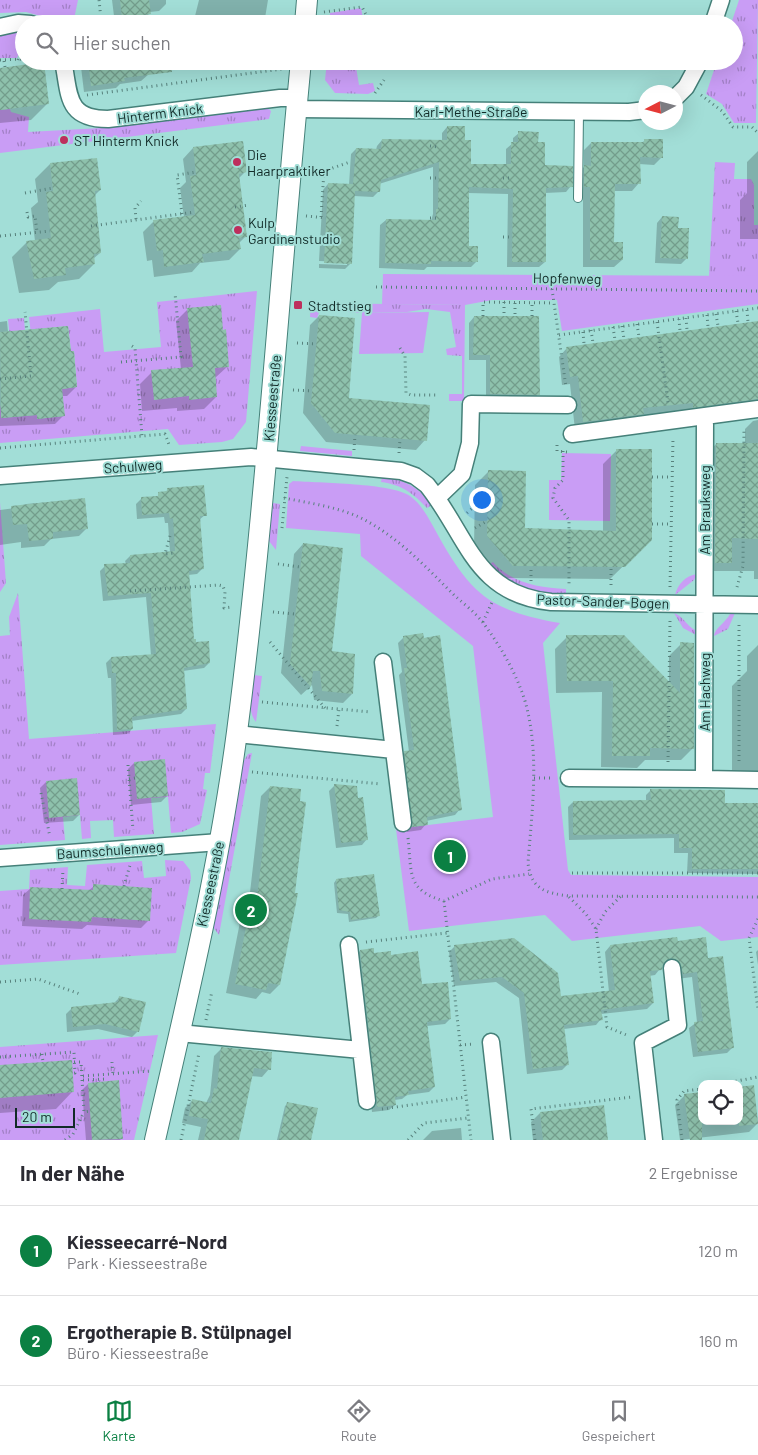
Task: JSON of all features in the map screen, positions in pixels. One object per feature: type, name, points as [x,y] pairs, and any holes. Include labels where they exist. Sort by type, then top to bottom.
[{"type":"street","points":[[306,15],[307,0]]},
{"type":"street","points":[[716,15],[722,0]]},
{"type":"street","points":[[0,27],[15,24]]},
{"type":"street","name":"Hinterm Knick","points":[[64,70],[69,97],[76,110],[90,118],[108,119],[280,98],[297,103]]},
{"type":"street","name":"Kiesseestraße","points":[[155,1140],[220,842],[237,734],[267,459],[300,70]]},
{"type":"street","points":[[683,89],[694,70]]},
{"type":"street","name":"Karl-Methe-Straße","points":[[297,103],[579,112],[638,111]]},
{"type":"street","points":[[437,498],[462,474],[470,443],[471,404],[568,404]]},
{"type":"street","points":[[572,434],[751,410]]},
{"type":"street","name":"Am Brauksweg","points":[[704,604],[705,416]]},
{"type":"street","name":"Schulweg","points":[[0,476],[251,457],[267,459]]},
{"type":"street","name":"Pastor-Sander-Bogen","points":[[267,459],[401,471],[415,476],[437,498],[471,556],[485,573],[512,592],[537,601],[758,605]]},
{"type":"street","name":"Am Hachweg","points":[[704,604],[704,779]]},
{"type":"street","points":[[384,662],[403,823]]},
{"type":"street","points":[[237,734],[394,750]]},
{"type":"street","points":[[569,778],[758,780]]},
{"type":"street","name":"Baumschulenweg","points":[[0,858],[220,842]]},
{"type":"street","points":[[349,944],[367,1101]]},
{"type":"street","points":[[654,1140],[643,1043],[678,1025],[672,968]]},
{"type":"street","points":[[179,1033],[361,1050]]},
{"type":"street","points":[[491,1042],[502,1140]]},
{"type":"lane","points":[[578,198],[579,112]]},
{"type":"path","points":[[99,0],[101,15]]},
{"type":"path","points":[[323,12],[362,7],[367,15]]},
{"type":"path","points":[[5,67],[2,60],[15,60]]},
{"type":"path","points":[[69,97],[274,70]]},
{"type":"path","points":[[683,93],[710,100],[722,111],[733,127],[752,127],[757,132]]},
{"type":"path","points":[[430,146],[439,147]]},
{"type":"path","points":[[321,217],[324,171],[350,162]]},
{"type":"path","points":[[182,214],[177,175],[196,172]]},
{"type":"path","points":[[430,178],[438,178]]},
{"type":"path","points":[[503,178],[511,178]]},
{"type":"path","points":[[25,193],[52,188]]},
{"type":"path","points":[[136,219],[135,208],[141,201]]},
{"type":"path","points":[[235,207],[249,205]]},
{"type":"path","points":[[27,212],[28,217],[35,216],[36,232]]},
{"type":"path","points":[[91,226],[195,212]]},
{"type":"path","points":[[430,218],[436,218]]},
{"type":"path","points":[[0,236],[50,230]]},
{"type":"path","points":[[503,237],[512,237]]},
{"type":"path","name":"Hopfenweg","points":[[376,287],[758,291]]},
{"type":"path","points":[[552,289],[568,404]]},
{"type":"path","points":[[121,362],[181,357],[175,294]]},
{"type":"path","points":[[483,316],[483,302],[554,303]]},
{"type":"path","points":[[504,302],[504,316]]},
{"type":"path","points":[[515,302],[515,316]]},
{"type":"path","points":[[532,303],[532,316]]},
{"type":"path","points":[[559,335],[758,308]]},
{"type":"path","points":[[747,310],[748,322]]},
{"type":"path","points":[[736,311],[738,323]]},
{"type":"path","points":[[0,378],[31,376],[25,312]]},
{"type":"path","points":[[716,314],[718,326]]},
{"type":"path","points":[[707,315],[708,327]]},
{"type":"path","points":[[686,318],[688,330]]},
{"type":"path","points":[[679,319],[680,331]]},
{"type":"path","points":[[657,322],[671,420],[668,779]]},
{"type":"path","points":[[637,324],[639,337]]},
{"type":"path","points":[[622,326],[624,339]]},
{"type":"path","points":[[613,327],[615,340]]},
{"type":"path","points":[[591,330],[593,343]]},
{"type":"path","points":[[583,332],[584,344]]},
{"type":"path","points":[[297,343],[316,344]]},
{"type":"path","points":[[132,346],[135,348],[142,436]]},
{"type":"path","points":[[400,348],[405,356],[406,393],[411,396],[437,396]]},
{"type":"path","points":[[292,390],[312,392]]},
{"type":"path","points":[[738,780],[739,605],[737,584],[743,566],[751,410]]},
{"type":"path","points":[[0,448],[166,434],[176,463]]},
{"type":"path","points":[[564,452],[563,480],[556,488],[554,498],[569,520],[568,602]]},
{"type":"path","points":[[652,477],[672,477]]},
{"type":"path","points":[[466,514],[487,495]]},
{"type":"path","points":[[263,497],[285,498],[342,511],[361,519],[383,532],[419,561],[483,622],[516,676],[525,702],[534,778],[528,863],[529,874],[536,886],[553,894],[569,896],[758,897]]},
{"type":"path","points":[[652,524],[671,524]]},
{"type":"path","points":[[170,536],[164,554],[175,553]]},
{"type":"path","points":[[278,564],[300,567]]},
{"type":"path","points":[[130,591],[156,591],[219,585],[224,588],[224,608],[238,607]]},
{"type":"path","points":[[483,622],[500,585]]},
{"type":"path","points":[[273,612],[295,614]]},
{"type":"path","points":[[270,642],[325,708]]},
{"type":"path","points":[[262,702],[390,714]]},
{"type":"path","points":[[128,765],[136,849]]},
{"type":"path","points":[[252,772],[398,786]]},
{"type":"path","points":[[129,779],[135,778]]},
{"type":"path","points":[[41,793],[43,813],[55,854]]},
{"type":"path","points":[[403,823],[406,827],[412,877],[416,885],[430,897],[444,901],[492,879],[529,874]]},
{"type":"path","points":[[572,873],[758,873]]},
{"type":"path","points":[[569,896],[586,914],[596,929],[607,1027],[643,1043]]},
{"type":"path","points":[[596,929],[605,912],[621,896]]},
{"type":"path","points":[[444,901],[471,1140]]},
{"type":"path","points":[[758,919],[749,938],[758,1010]]},
{"type":"path","points":[[349,944],[447,932]]},
{"type":"path","points":[[0,982],[38,979],[80,994]]},
{"type":"path","points":[[0,1057],[74,1052],[75,1073],[73,1073]]},
{"type":"path","points":[[42,1054],[43,1062]]},
{"type":"path","points":[[65,1140],[73,1134],[84,1112],[81,1062],[74,1062]]},
{"type":"path","points":[[112,1062],[113,1074]]},
{"type":"path","points":[[83,1078],[156,1071]]},
{"type":"path","points":[[742,1080],[758,1077]]},
{"type":"path","points":[[83,1078],[106,1079],[106,1081]]},
{"type":"path","points":[[682,1140],[677,1100],[684,1091],[698,1089]]},
{"type":"path","points":[[535,1140],[531,1109],[649,1095]]},
{"type":"path","points":[[367,1101],[378,1109],[466,1097]]},
{"type":"path","points":[[84,1112],[90,1112]]},
{"type":"path","points":[[408,1140],[424,1123],[468,1118]]},
{"type":"green space","points":[[0,0],[78,0],[75,15],[37,15],[26,12],[0,13]]},
{"type":"green space","points":[[739,0],[758,0],[756,123],[734,123],[722,104],[706,94],[714,70],[743,70],[743,15],[734,15]]},
{"type":"green space","points":[[361,8],[362,15],[330,15],[330,13]]},
{"type":"green space","points":[[15,30],[15,58],[0,58],[0,35]]},
{"type":"green space","points":[[326,70],[356,70],[359,85],[373,83],[375,91],[368,94],[335,93],[325,80]]},
{"type":"green space","points":[[266,107],[271,111],[269,119],[0,153],[0,110],[10,109],[11,112],[29,117],[28,132],[101,128]]},
{"type":"green space","points":[[715,162],[735,163],[734,179],[751,179],[754,185],[754,225],[758,225],[758,276],[709,276]]},
{"type":"green space","points":[[383,274],[758,276],[758,304],[562,331],[557,300],[492,300],[465,305],[382,304]]},
{"type":"green space","points":[[257,291],[246,422],[233,439],[222,442],[179,445],[168,429],[0,443],[0,405],[2,418],[37,415],[37,419],[64,416],[62,389],[77,387],[74,351],[71,351],[68,326],[37,329],[32,343],[29,317],[100,309],[104,352],[161,347],[157,302]]},
{"type":"green space","points":[[311,303],[465,305],[464,401],[449,401],[449,394],[462,394],[462,356],[447,355],[446,349],[456,347],[450,312],[426,309],[407,312],[362,313],[320,310],[317,318],[310,317]]},
{"type":"green space","points":[[429,312],[423,353],[359,354],[362,313]]},
{"type":"green space","points":[[24,318],[28,370],[13,371],[8,319]]},
{"type":"green space","points":[[301,446],[352,451],[352,456],[300,451]]},
{"type":"green space","points":[[562,453],[611,454],[610,521],[549,520],[549,480],[561,480]]},
{"type":"green space","points":[[382,477],[410,485],[422,493],[432,505],[427,508],[407,490],[381,482]]},
{"type":"green space","points":[[293,481],[388,488],[410,496],[423,509],[462,574],[486,598],[517,613],[560,623],[543,643],[568,870],[571,875],[758,877],[758,937],[721,941],[700,926],[572,941],[545,915],[409,931],[396,829],[493,817],[473,646],[361,556],[360,534],[286,528],[289,484]]},
{"type":"green space","points":[[0,502],[6,583],[0,592]]},
{"type":"green space","points":[[273,503],[280,504],[276,550],[269,541]]},
{"type":"green space","points":[[493,562],[517,580],[536,586],[566,589],[566,594],[555,594],[524,587],[506,578],[488,565]]},
{"type":"green space","points":[[697,574],[694,580],[675,595],[683,581]]},
{"type":"green space","points":[[18,593],[29,739],[216,724],[210,773],[205,773],[203,789],[207,790],[200,824],[182,832],[171,833],[168,797],[151,798],[154,834],[114,837],[113,820],[90,821],[91,838],[82,839],[80,815],[63,817],[65,840],[0,845],[0,636],[10,635],[9,617]]},
{"type":"green space","points":[[674,613],[695,630],[696,635],[683,628]]},
{"type":"green space","points":[[735,613],[728,629],[714,636],[730,614]]},
{"type":"green space","points":[[254,675],[262,676],[256,722],[251,712]]},
{"type":"green space","points":[[252,753],[219,935],[213,927],[242,764],[248,754]]},
{"type":"green space","points":[[165,860],[183,861],[190,870],[191,878],[176,953],[0,965],[0,891],[29,889],[30,870],[68,867],[67,885],[85,886],[87,865],[142,861],[144,878],[166,876]]},
{"type":"green space","points":[[158,1035],[134,1140],[0,1140],[0,1047]]},
{"type":"building","points":[[120,0],[149,0],[151,14],[122,15]]},
{"type":"building","points":[[15,66],[15,70],[45,70],[49,104],[0,110],[0,68]]},
{"type":"building","points":[[89,70],[172,70],[172,72],[124,78],[125,81],[91,86]]},
{"type":"building","points":[[447,126],[465,126],[465,140],[471,140],[471,164],[511,164],[511,142],[518,142],[518,131],[539,132],[538,142],[545,142],[545,165],[573,166],[573,187],[546,188],[546,262],[512,262],[513,189],[469,187],[469,246],[478,246],[478,262],[431,261],[431,264],[385,263],[386,219],[436,220],[439,162],[381,180],[380,192],[355,191],[352,264],[324,263],[328,183],[353,184],[356,148],[381,149],[382,139],[447,140]]},
{"type":"building","points":[[644,139],[663,139],[663,158],[640,157],[641,184],[615,184],[614,242],[623,242],[623,260],[590,260],[590,187],[584,187],[584,165],[591,166],[591,142],[644,142]]},
{"type":"building","points":[[243,141],[247,172],[239,174],[247,237],[239,238],[241,249],[202,254],[204,262],[164,267],[163,250],[157,251],[153,220],[195,215],[190,176],[196,175],[193,147]]},
{"type":"building","points":[[97,158],[101,190],[95,191],[101,253],[94,254],[95,264],[65,268],[66,275],[34,279],[26,241],[51,238],[46,192],[53,191],[50,163]]},
{"type":"building","points":[[662,216],[679,217],[678,228],[689,228],[688,259],[660,258]]},
{"type":"building","points":[[221,305],[223,330],[226,329],[229,367],[215,368],[217,397],[189,400],[189,396],[154,400],[151,370],[193,367],[187,308]]},
{"type":"building","points":[[319,315],[355,318],[349,398],[430,405],[427,441],[335,433],[311,403]]},
{"type":"building","points":[[474,316],[539,316],[540,395],[490,394],[490,355],[473,355]]},
{"type":"building","points":[[758,321],[758,399],[693,408],[693,403],[643,408],[644,414],[583,422],[578,376],[570,377],[566,347]]},
{"type":"building","points":[[68,326],[71,351],[74,351],[77,387],[62,389],[65,416],[37,419],[37,415],[1,418],[0,332]]},
{"type":"building","points":[[716,443],[758,443],[758,539],[732,538],[732,563],[715,563]]},
{"type":"building","points":[[616,449],[652,449],[652,540],[625,567],[513,566],[487,536],[488,470],[526,471],[525,528],[616,531]]},
{"type":"building","points":[[204,485],[207,516],[200,516],[204,569],[189,571],[194,639],[196,639],[196,642],[209,641],[210,663],[184,668],[187,709],[132,717],[133,729],[117,730],[116,673],[112,673],[111,657],[156,654],[151,593],[108,596],[104,564],[130,563],[130,555],[175,551],[173,518],[170,519],[169,513],[142,515],[141,497],[158,496],[158,492],[167,491],[167,488]]},
{"type":"building","points":[[85,498],[88,529],[53,532],[53,539],[29,541],[27,524],[13,525],[11,506]]},
{"type":"building","points":[[303,543],[343,548],[332,651],[355,654],[353,694],[322,691],[320,671],[313,671],[311,687],[290,664]]},
{"type":"building","points":[[423,633],[424,638],[440,635],[462,810],[427,817],[428,825],[412,827],[404,751],[414,750],[404,668],[407,668],[403,636]]},
{"type":"building","points":[[566,635],[624,635],[680,693],[680,642],[694,643],[694,749],[650,748],[650,756],[612,756],[613,681],[567,681]]},
{"type":"building","points":[[165,759],[168,796],[137,799],[134,762]]},
{"type":"building","points":[[77,778],[80,815],[49,818],[46,781]]},
{"type":"building","points":[[334,784],[357,786],[358,798],[363,797],[368,840],[341,843]]},
{"type":"building","points":[[270,786],[301,789],[300,801],[306,802],[295,893],[298,893],[280,985],[268,983],[266,990],[235,984],[250,906],[256,907]]},
{"type":"building","points":[[650,789],[725,790],[725,803],[758,803],[758,869],[692,869],[692,848],[679,848],[679,834],[573,835],[573,801],[651,800]]},
{"type":"building","points":[[374,874],[380,916],[351,920],[350,912],[339,910],[336,879]]},
{"type":"building","points":[[93,884],[152,888],[150,921],[92,917],[91,922],[29,919],[30,887],[93,890]]},
{"type":"building","points":[[677,937],[678,941],[706,937],[708,958],[723,956],[734,1048],[698,1052],[694,1022],[703,1021],[697,972],[683,974],[680,963],[671,958],[663,964],[662,970],[650,971],[654,1003],[601,1010],[603,1020],[564,1025],[569,1065],[533,1069],[524,993],[502,977],[460,981],[454,945],[514,938],[558,973],[561,996],[615,990],[610,945]]},
{"type":"building","points":[[374,948],[374,953],[391,951],[391,955],[418,951],[422,984],[448,982],[451,1019],[427,1022],[435,1087],[408,1091],[409,1095],[395,1097],[396,1105],[377,1107],[360,950]]},
{"type":"building","points":[[119,996],[146,1002],[139,1032],[105,1024],[73,1027],[71,1007],[118,1002]]},
{"type":"building","points":[[221,1047],[272,1052],[271,1070],[254,1068],[239,1140],[204,1140],[208,1119],[189,1116],[192,1099],[211,1103],[214,1088],[217,1089]]},
{"type":"building","points":[[72,1060],[74,1092],[0,1098],[0,1065]]},
{"type":"building","points":[[119,1080],[123,1139],[92,1140],[88,1083]]},
{"type":"building","points":[[754,1085],[758,1124],[739,1126],[743,1125],[743,1086]]},
{"type":"building","points":[[698,1092],[698,1125],[702,1125],[702,1140],[690,1140],[684,1094]]},
{"type":"building","points":[[287,1102],[318,1108],[311,1140],[279,1140]]},
{"type":"building","points":[[604,1105],[608,1140],[543,1140],[540,1112]]},
{"type":"place","name":"ST Hinterm Knick","points":[[64,140]]},
{"type":"place","name":"Die Haarpraktiker","points":[[237,162]]},
{"type":"place","name":"Kulp Gardinenstudio","points":[[238,230]]},
{"type":"place","name":"Stadtstieg","points":[[298,305]]},
{"type":"place","name":"Kiesseecarré-Nord","points":[[450,856]]},
{"type":"place","name":"Ergotherapie B. Stülpnagel","points":[[251,910]]}]
